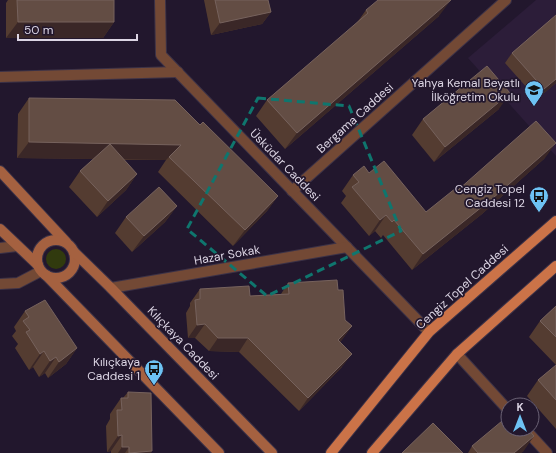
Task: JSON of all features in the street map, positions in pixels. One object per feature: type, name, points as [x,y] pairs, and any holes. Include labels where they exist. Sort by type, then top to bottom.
[{"type":"main road","name":"Cengiz Topel Caddesi","points":[[331,453],[429,332],[556,221]]},
{"type":"main road","points":[[372,453],[457,354],[556,266]]},
{"type":"street","name":"Üsküdar Caddesi","points":[[160,0],[161,55],[429,332]]},
{"type":"street","name":"Bergama Caddesi","points":[[292,191],[506,0]]},
{"type":"street","points":[[0,77],[178,72]]},
{"type":"street","points":[[0,171],[66,242],[74,252],[74,266],[71,271],[59,278],[42,271],[37,259],[41,246],[53,240],[66,242]]},
{"type":"street","points":[[0,228],[219,453]]},
{"type":"street","points":[[0,248],[17,246]]},
{"type":"street","name":"Hazar Sokak","points":[[111,288],[347,247]]},
{"type":"street","name":"Kılıçkaya Caddesi","points":[[74,252],[272,453]]},
{"type":"street","points":[[0,284],[18,283],[42,271]]},
{"type":"street","points":[[457,354],[500,401]]},
{"type":"street","points":[[532,437],[547,453]]},
{"type":"highlighted area","points":[[258,98],[349,106],[401,231],[267,296],[187,229]]},
{"type":"shaded area","name":"Yahya Kemal Beyatlı İlköğretim Okulu","points":[[536,0],[556,0],[556,156],[468,58]]},
{"type":"green space","points":[[56,249],[63,252],[66,259],[63,266],[56,269],[49,266],[46,259],[49,252]]},
{"type":"building","points":[[17,0],[114,0],[114,22],[18,22]]},
{"type":"building","points":[[215,0],[268,0],[271,12],[220,23]]},
{"type":"building","points":[[378,0],[451,0],[297,133],[267,100],[368,13],[366,10]]},
{"type":"building","points":[[556,15],[556,79],[544,89],[512,53]]},
{"type":"building","points":[[487,66],[510,93],[445,147],[423,119]]},
{"type":"building","points":[[29,98],[175,100],[200,125],[203,122],[278,196],[245,230],[169,157],[181,145],[29,142]]},
{"type":"building","points":[[536,121],[556,143],[493,198],[423,254],[394,220],[392,222],[386,215],[380,220],[352,187],[359,182],[353,175],[364,166],[369,173],[384,161],[426,212],[456,188],[458,190]]},
{"type":"building","points":[[110,144],[137,174],[108,201],[80,171]]},
{"type":"building","points":[[159,187],[177,206],[144,236],[126,217]]},
{"type":"building","points":[[337,280],[338,290],[343,290],[345,320],[352,326],[338,340],[352,354],[308,398],[248,338],[218,338],[205,324],[197,325],[195,300],[200,299],[200,289],[249,286],[250,296],[289,294],[288,283]]},
{"type":"building","points":[[45,300],[77,348],[59,362],[56,357],[50,361],[44,351],[40,354],[26,332],[30,330],[23,321],[29,317],[25,311]]},
{"type":"building","points":[[556,306],[556,337],[540,321]]},
{"type":"building","points":[[556,365],[556,400],[538,380]]},
{"type":"building","points":[[128,392],[151,393],[152,451],[129,453],[129,447],[122,447],[122,435],[118,436],[117,410],[122,410],[121,398],[128,398]]},
{"type":"building","points":[[433,423],[463,453],[402,453]]},
{"type":"building","points":[[500,423],[500,437],[533,437],[514,453],[478,453],[472,446]]},
{"type":"place","name":"Yahya Kemal Beyatlı İlköğretim Okulu","points":[[534,107]]},
{"type":"place","name":"Cengiz Topel Caddesi 12","points":[[539,213]]},
{"type":"place","name":"Kılıçkaya Caddesi 1","points":[[154,386]]}]
